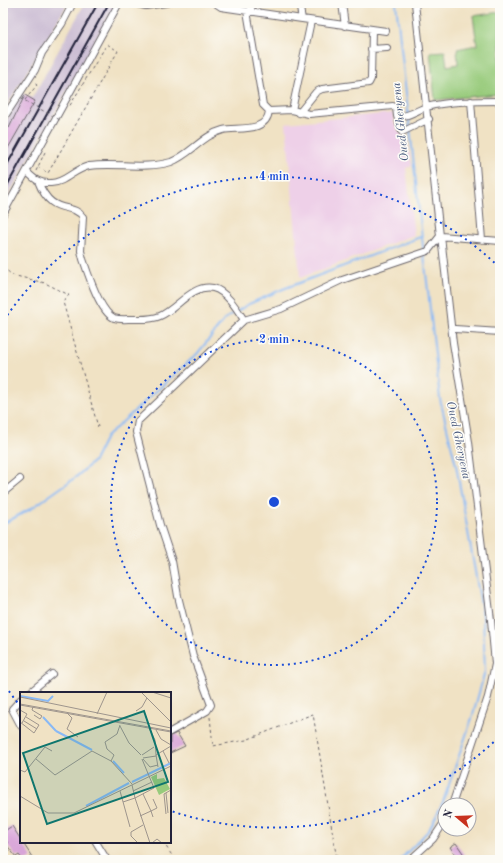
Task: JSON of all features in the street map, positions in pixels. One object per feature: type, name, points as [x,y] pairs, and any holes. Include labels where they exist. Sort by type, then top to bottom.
[{"type":"street","points":[[3,119],[35,70],[42,53],[62,24],[73,3]]},
{"type":"street","points":[[3,214],[120,3]]},
{"type":"street","points":[[134,3],[151,6],[166,3]]},
{"type":"street","points":[[216,3],[221,7],[386,31]]},
{"type":"street","points":[[250,3],[263,106],[269,111],[292,110],[309,114],[389,106],[396,108],[400,117],[402,132],[429,119]]},
{"type":"street","points":[[299,3],[302,19]]},
{"type":"street","points":[[344,3],[345,26]]},
{"type":"street","points":[[415,3],[453,342],[469,442],[495,664],[488,697],[455,797]]},
{"type":"street","points":[[292,110],[311,21]]},
{"type":"street","points":[[299,112],[316,92],[322,89],[369,83],[371,79],[372,29]]},
{"type":"street","points":[[371,49],[387,48]]},
{"type":"street","points":[[471,101],[482,240]]},
{"type":"street","points":[[400,117],[426,107],[471,101],[500,101]]},
{"type":"street","points":[[27,172],[35,179],[49,184],[59,182],[78,170],[90,166],[148,165],[170,162],[223,130],[252,127],[263,124],[269,111]]},
{"type":"street","points":[[35,179],[43,195],[52,203],[61,208],[78,212],[83,217],[81,251],[83,259],[103,308],[111,316],[118,319],[145,320],[156,318],[166,313],[194,292],[206,288],[221,292],[238,310],[244,320]]},
{"type":"street","points":[[441,236],[500,241]]},
{"type":"street","points":[[171,731],[210,708],[210,700],[190,644],[178,596],[172,562],[160,525],[136,426],[143,415],[244,320],[280,309],[342,280],[428,251],[441,236]]},
{"type":"street","points":[[455,329],[500,332]]},
{"type":"street","points":[[3,493],[20,479]]},
{"type":"street","points":[[30,692],[52,674]]},
{"type":"street","points":[[20,700],[12,708],[20,724]]},
{"type":"street","points":[[410,860],[433,839],[437,833]]},
{"type":"street","points":[[97,843],[107,860]]},
{"type":"path","points":[[38,167],[48,173],[118,51],[107,44],[73,103]]},
{"type":"path","points":[[25,100],[37,85]]},
{"type":"path","points":[[20,98],[60,120]]},
{"type":"path","points":[[35,179],[38,167],[45,152]]},
{"type":"path","points":[[3,267],[12,275],[45,283],[69,295],[63,302],[98,427]]},
{"type":"path","points":[[210,708],[213,746],[246,740],[313,714],[337,860]]},
{"type":"path","points":[[165,843],[175,860]]},
{"type":"shaded area","points":[[3,3],[68,3],[3,112]]},
{"type":"shaded area","points":[[85,3],[116,3],[3,205],[3,126],[22,93],[32,98]]},
{"type":"shaded area","points":[[393,113],[394,123],[399,132],[407,141],[412,166],[406,168],[414,235],[300,278],[286,123]]},
{"type":"green space","points":[[500,12],[500,94],[435,100],[430,52],[445,51],[447,66],[458,64],[457,49],[477,45],[473,16]]},
{"type":"building","points":[[25,95],[35,101],[3,157],[3,124],[9,128]]},
{"type":"building","points":[[177,733],[185,746],[171,753],[171,736]]},
{"type":"building","points":[[12,826],[20,838],[20,843],[23,843],[32,857],[28,860],[23,860],[19,855],[16,857],[6,844],[8,843],[3,837],[3,832]]},
{"type":"building","points":[[456,843],[465,856],[459,860],[450,847]]},
{"type":"waterway","name":"Oued Gheryena","points":[[396,3],[440,399],[456,465],[483,616],[485,671],[472,718],[443,802],[429,830],[400,860]]},
{"type":"waterway","points":[[3,524],[32,508],[76,477],[94,461],[106,437],[197,354],[226,318],[249,304],[283,289],[423,236]]},
{"type":"railway","points":[[3,172],[98,3]]},
{"type":"railway","points":[[3,193],[109,3]]}]
